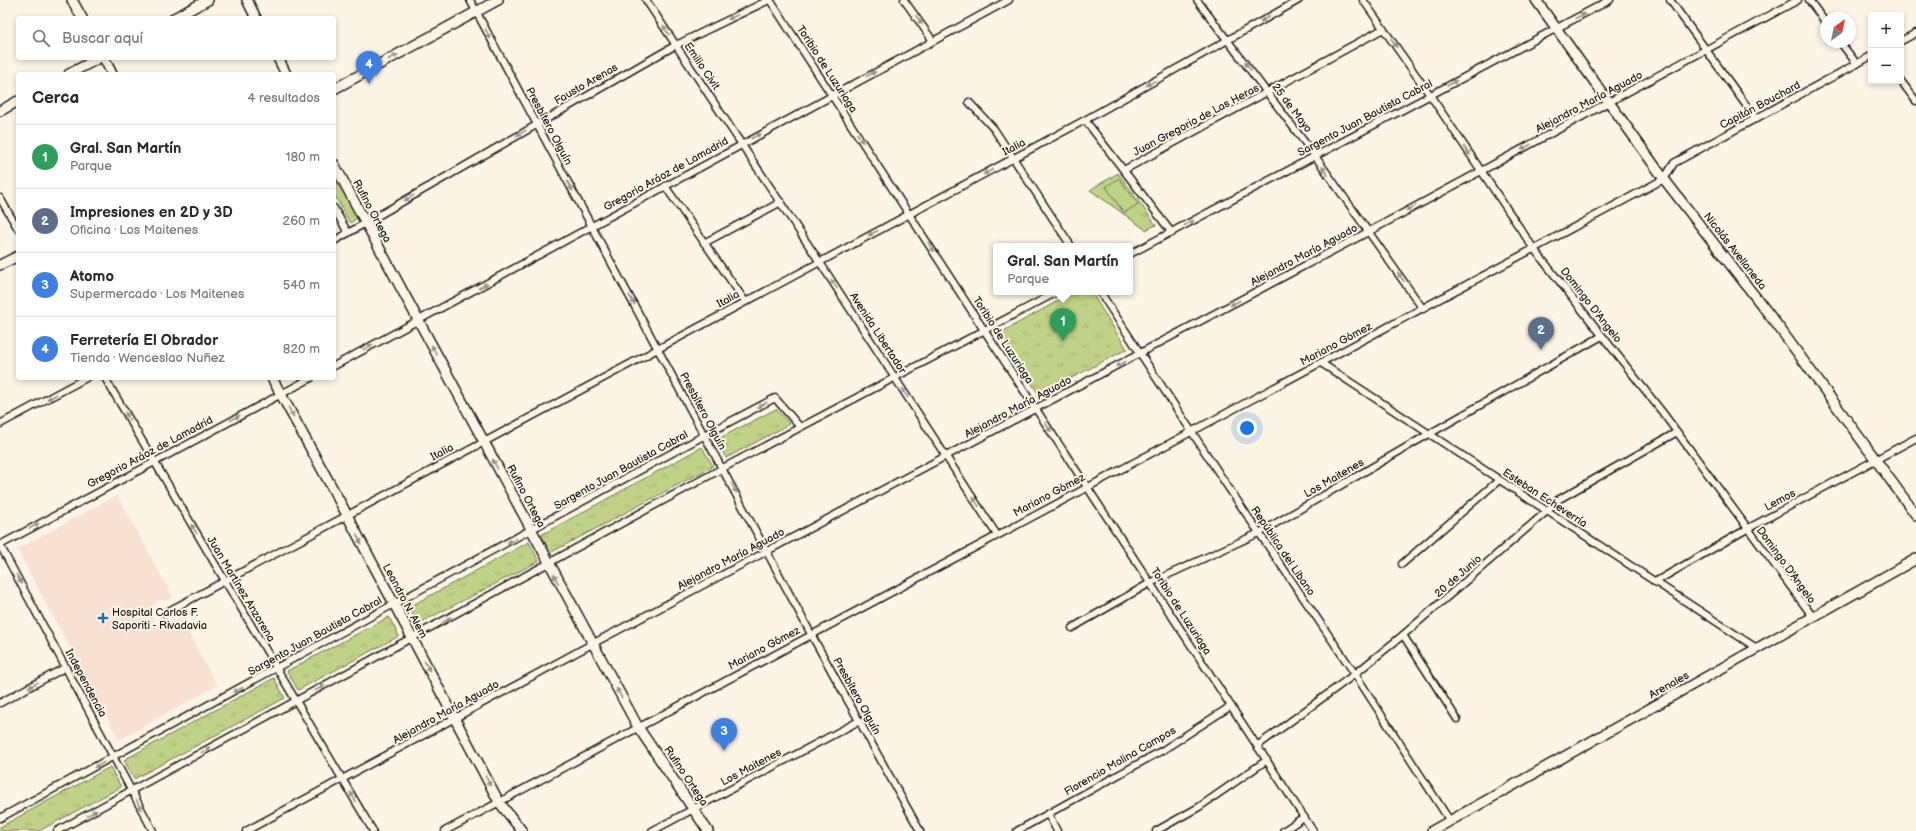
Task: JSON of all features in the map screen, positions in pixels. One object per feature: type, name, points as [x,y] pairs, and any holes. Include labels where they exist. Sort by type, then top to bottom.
[{"type":"street","points":[[72,0],[81,16]]},
{"type":"street","points":[[178,16],[208,0]]},
{"type":"street","points":[[247,0],[255,16]]},
{"type":"street","name":"Presbítero Olguín","points":[[470,0],[811,634],[920,831]]},
{"type":"street","points":[[336,88],[498,0]]},
{"type":"street","name":"Emilio Civit","points":[[646,0],[742,143]]},
{"type":"street","name":"Fausto Arenas","points":[[336,240],[676,45],[769,0]]},
{"type":"street","name":"Toribio de Luzuriaga","points":[[769,0],[1313,831]]},
{"type":"street","points":[[904,0],[933,41]]},
{"type":"street","name":"Gregorio Aráoz de Lamadrid","points":[[336,365],[592,227],[742,143],[1008,0]]},
{"type":"street","name":"25 de Mayo","points":[[1197,0],[1315,156],[1423,309]]},
{"type":"street","name":"Italia","points":[[165,613],[225,582],[347,514],[1085,120],[1299,0]]},
{"type":"street","name":"Domingo D'Angelo","points":[[1363,0],[1430,95],[1534,249],[1677,432],[1813,617]]},
{"type":"street","name":"Nicolás Avellaneda","points":[[1536,0],[1664,178],[1778,326],[1916,515]]},
{"type":"street","name":"Sargento Juan Bautista Cabral","points":[[1133,252],[1610,0]]},
{"type":"street","points":[[1670,0],[1756,119]]},
{"type":"street","name":"Alejandro María Aguado","points":[[246,831],[343,780],[592,644],[1368,232],[1480,170],[1610,102],[1798,0]]},
{"type":"street","points":[[1809,0],[1820,15]]},
{"type":"street","name":"Juan Gregorio de Las Heras","points":[[1124,170],[1268,93],[1383,29]]},
{"type":"street","points":[[1904,39],[1916,33]]},
{"type":"street","points":[[1845,48],[1857,64]]},
{"type":"street","name":"Capitán Bouchard","points":[[1664,178],[1674,163],[1868,58]]},
{"type":"street","points":[[73,72],[95,60]]},
{"type":"street","points":[[105,60],[111,72]]},
{"type":"street","points":[[279,60],[285,72]]},
{"type":"street","points":[[1903,84],[1916,101]]},
{"type":"street","points":[[0,111],[16,102]]},
{"type":"street","points":[[969,102],[994,129],[1069,243]]},
{"type":"street","points":[[1085,120],[1172,233]]},
{"type":"street","name":"Avenida Libertador","points":[[742,143],[997,534]]},
{"type":"street","name":"Rufino Ortega","points":[[336,168],[638,727],[708,831]]},
{"type":"street","name":"Mariano Gómez","points":[[445,831],[997,534],[1423,309],[1664,178]]},
{"type":"street","points":[[666,186],[745,301]]},
{"type":"street","points":[[0,198],[16,226]]},
{"type":"street","points":[[704,243],[781,202]]},
{"type":"street","points":[[336,212],[348,233]]},
{"type":"street","points":[[0,265],[16,257]]},
{"type":"street","points":[[57,831],[412,639],[723,468],[1051,295]]},
{"type":"street","name":"República del Libano","points":[[1102,295],[1259,533],[1355,674],[1450,821]]},
{"type":"street","name":"Los Maitenes","points":[[1072,628],[1150,583],[1259,533],[1602,336]]},
{"type":"street","name":"Esteban Echeverría","points":[[1321,363],[1758,649]]},
{"type":"street","points":[[0,424],[82,380]]},
{"type":"street","name":"Juan Martínez Anzorena","points":[[106,380],[373,831]]},
{"type":"street","name":"Leandro N. Alem","points":[[273,380],[347,514],[499,802],[522,831]]},
{"type":"street","name":"Gregorio Aráoz de Lamadrid","points":[[0,545],[307,380]]},
{"type":"street","name":"Sargento Juan Bautista Cabral","points":[[0,818],[775,398],[800,427]]},
{"type":"street","name":"20 de Junio","points":[[1257,746],[1355,674],[1403,635],[1548,511],[1556,501],[1677,432]]},
{"type":"street","name":"Lemos","points":[[1655,582],[1747,529],[1916,438]]},
{"type":"street","points":[[1402,564],[1499,480]]},
{"type":"street","name":"Independencia","points":[[0,545],[153,831]]},
{"type":"street","name":"Arenales","points":[[1432,831],[1916,559]]},
{"type":"street","points":[[1403,635],[1457,719]]},
{"type":"street","points":[[0,703],[66,667]]},
{"type":"street","name":"Florencio Molina Campos","points":[[1018,831],[1162,750],[1231,706]]},
{"type":"street","name":"Los Maitenes","points":[[652,831],[859,721]]},
{"type":"street","points":[[1156,831],[1199,807],[1267,760]]},
{"type":"street","points":[[1048,814],[1058,831]]},
{"type":"street","points":[[1283,831],[1304,817]]},
{"type":"shaded area","name":"Hospital Carlos F. Saporiti - Rivadavia","points":[[117,495],[173,597],[167,600],[159,600],[154,604],[151,610],[152,617],[156,624],[163,627],[181,619],[217,686],[119,740],[17,549]]},
{"type":"green space","points":[[336,170],[360,216],[350,223],[336,198]]},
{"type":"green space","points":[[1118,173],[1156,225],[1146,230],[1090,190]]},
{"type":"green space","points":[[1119,178],[1138,204],[1124,213],[1106,187]]},
{"type":"green space","points":[[1069,295],[1093,295],[1127,349],[1039,395],[1000,333]]},
{"type":"green space","points":[[776,409],[790,424],[726,458],[716,440]]},
{"type":"green space","points":[[702,447],[713,466],[550,553],[541,535]]},
{"type":"green space","points":[[529,542],[539,561],[418,624],[409,607]]},
{"type":"green space","points":[[389,617],[399,636],[298,690],[287,671]]},
{"type":"green space","points":[[274,678],[285,698],[134,779],[124,760]]},
{"type":"green space","points":[[110,767],[121,787],[39,831],[0,831],[0,827]]},
{"type":"place","name":"Ferretería El Obrador","points":[[369,84]]},
{"type":"place","name":"Gral. San Martín","points":[[1063,341]]},
{"type":"place","name":"Impresiones en 2D y 3D","points":[[1541,350]]},
{"type":"place","name":"Hospital Carlos F. Saporiti - Rivadavia","points":[[103,618]]},
{"type":"place","name":"Atomo","points":[[724,751]]}]
